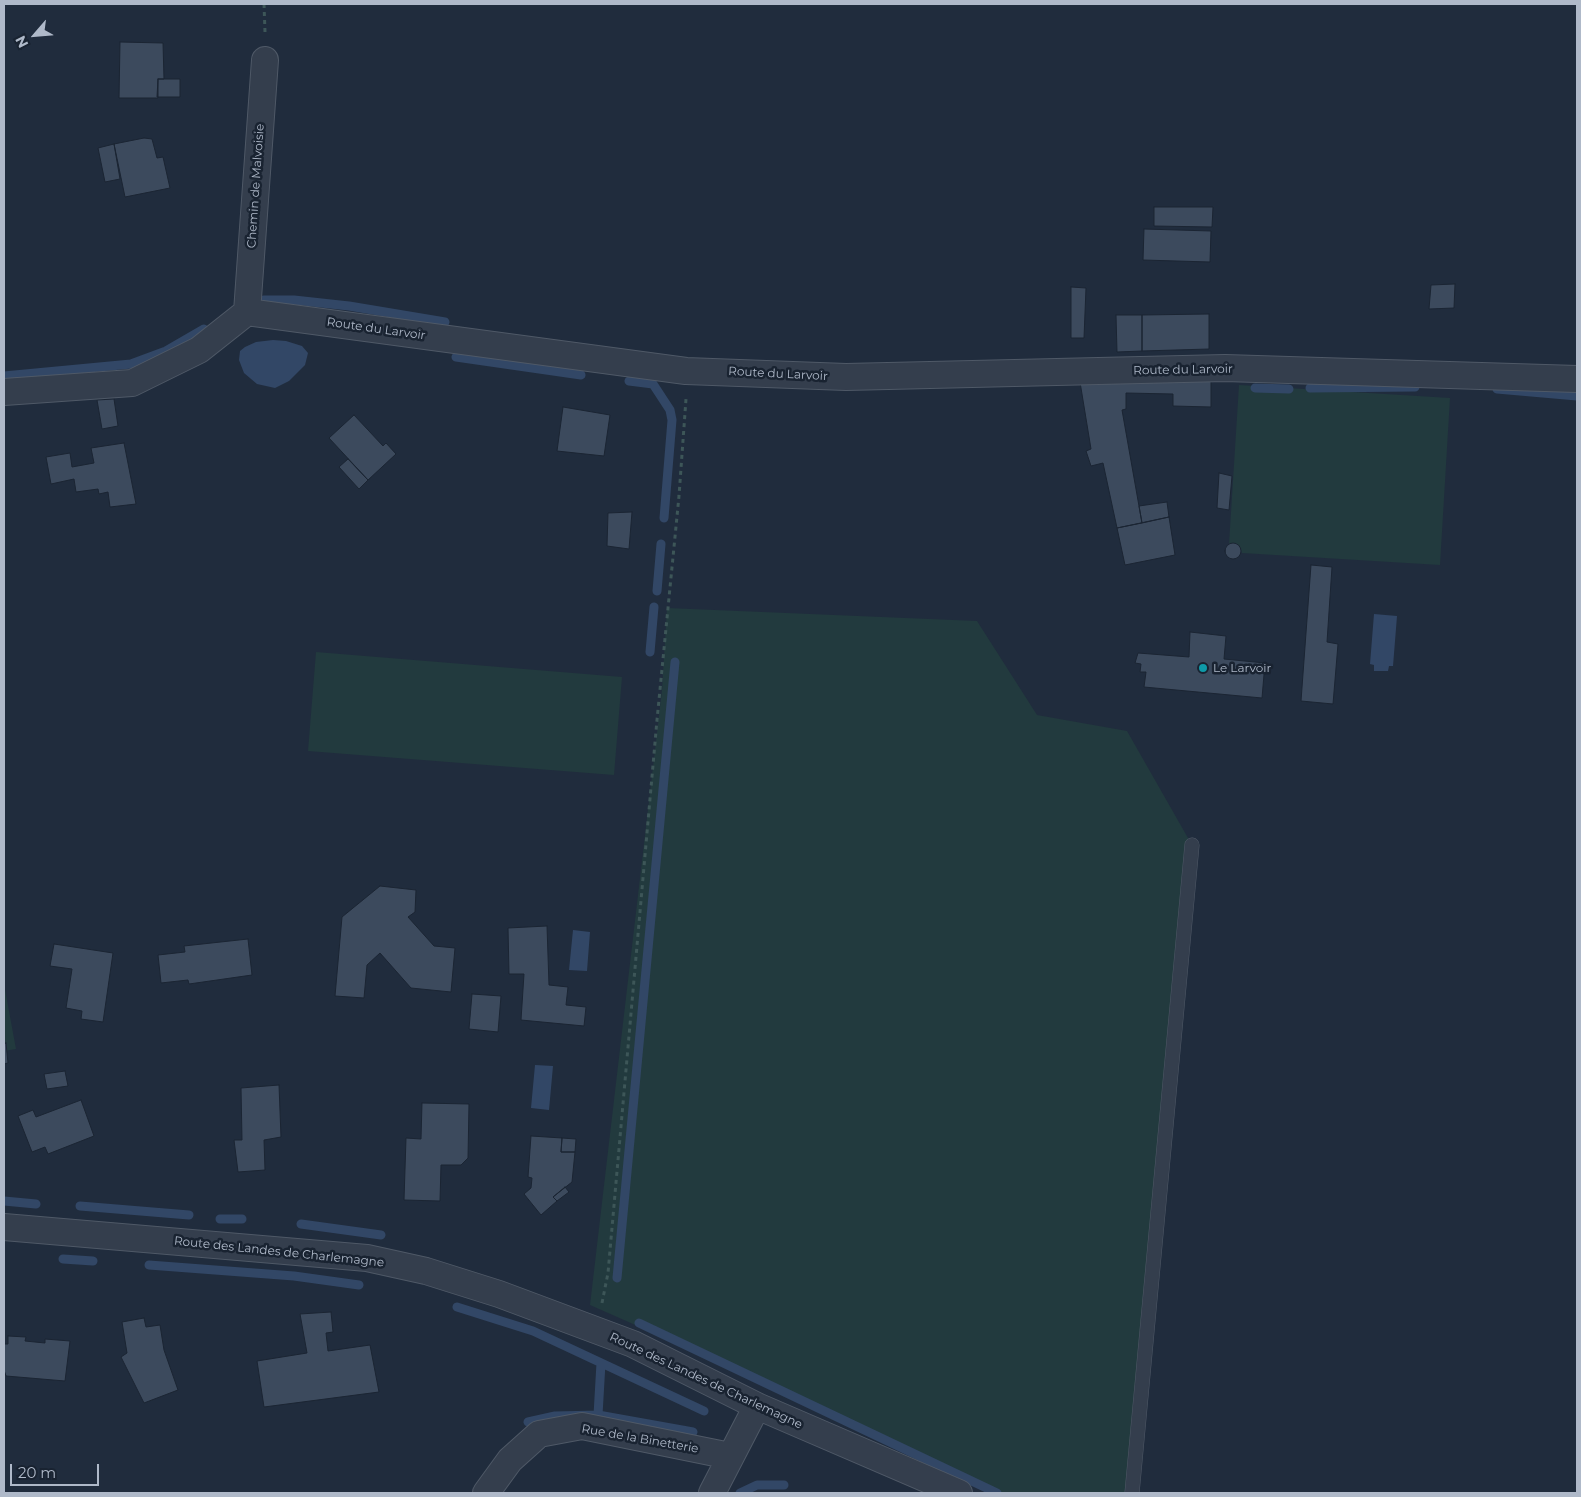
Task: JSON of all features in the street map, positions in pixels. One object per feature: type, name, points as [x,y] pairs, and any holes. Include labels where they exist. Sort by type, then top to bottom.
[{"type":"street","name":"Chemin de Malvoisie","points":[[247,312],[266,60]]},
{"type":"street","name":"Route du Larvoir","points":[[247,312],[686,371],[846,377],[1225,368],[1577,380]]},
{"type":"street","points":[[4,392],[132,382],[199,350],[247,312]]},
{"type":"street","name":"Route des Landes de Charlemagne","points":[[4,1227],[367,1258],[426,1271],[499,1294],[589,1327],[666,1359],[757,1406],[959,1493]]},
{"type":"street","points":[[712,1493],[757,1406]]},
{"type":"street","name":"Rue de la Binetterie","points":[[486,1493],[510,1460],[539,1434],[582,1426],[730,1456]]},
{"type":"lane","points":[[1132,1493],[1192,845]]},
{"type":"path","points":[[589,1327],[601,1307],[608,1274],[657,720],[679,496],[686,371]]},
{"type":"green space","points":[[1239,385],[1450,398],[1440,565],[1242,553],[1239,545],[1229,544]]},
{"type":"green space","points":[[667,608],[977,621],[1037,715],[1127,731],[1192,845],[1132,1493],[1001,1493],[959,1477],[760,1380],[590,1305],[662,690]]},
{"type":"green space","points":[[316,652],[622,677],[614,775],[308,751]]},
{"type":"green space","points":[[4,984],[16,1049],[4,1051]]},
{"type":"water","points":[[286,341],[302,346],[308,353],[305,365],[289,381],[275,388],[257,384],[244,373],[239,360],[240,351],[245,347],[256,342]]},
{"type":"water","points":[[1374,614],[1397,616],[1393,666],[1389,666],[1388,671],[1374,671],[1374,665],[1370,664]]},
{"type":"water","points":[[573,930],[590,932],[587,971],[569,970]]},
{"type":"water","points":[[535,1065],[553,1066],[549,1110],[531,1108]]},
{"type":"building","points":[[120,42],[163,43],[164,79],[158,79],[158,98],[119,98]]},
{"type":"building","points":[[158,79],[180,79],[180,97],[157,97]]},
{"type":"building","points":[[144,138],[152,139],[157,158],[163,157],[170,188],[125,197],[114,144]]},
{"type":"building","points":[[114,144],[120,179],[105,182],[98,148]]},
{"type":"building","points":[[1154,207],[1213,207],[1212,227],[1154,226]]},
{"type":"building","points":[[1144,229],[1211,231],[1210,262],[1143,260]]},
{"type":"building","points":[[1455,284],[1454,308],[1429,309],[1431,285]]},
{"type":"building","points":[[1071,287],[1086,288],[1084,338],[1071,338]]},
{"type":"building","points":[[1209,314],[1209,349],[1142,351],[1142,315]]},
{"type":"building","points":[[1116,315],[1142,315],[1142,351],[1117,352]]},
{"type":"building","points":[[1211,380],[1211,407],[1173,406],[1173,394],[1126,393],[1126,409],[1122,410],[1142,523],[1117,528],[1103,463],[1091,466],[1086,451],[1091,449],[1080,382]]},
{"type":"building","points":[[114,399],[118,426],[102,429],[97,400]]},
{"type":"building","points":[[563,407],[610,415],[604,456],[557,451]]},
{"type":"building","points":[[354,415],[383,446],[386,443],[396,454],[368,480],[329,438]]},
{"type":"building","points":[[124,443],[136,504],[110,507],[108,492],[99,494],[98,489],[76,492],[74,479],[51,484],[46,457],[70,453],[72,467],[94,463],[91,448]]},
{"type":"building","points":[[348,459],[368,480],[359,489],[339,467]]},
{"type":"building","points":[[1219,473],[1232,476],[1229,510],[1217,508]]},
{"type":"building","points":[[1167,502],[1169,517],[1142,523],[1139,506]]},
{"type":"building","points":[[632,512],[629,549],[607,546],[608,513]]},
{"type":"building","points":[[1169,517],[1175,555],[1125,565],[1117,528]]},
{"type":"building","points":[[1233,543],[1239,545],[1241,551],[1239,557],[1233,559],[1227,557],[1225,551],[1227,545]]},
{"type":"building","points":[[1311,565],[1332,567],[1327,642],[1338,644],[1333,704],[1301,701]]},
{"type":"building","name":"Le Larvoir","points":[[1190,632],[1226,636],[1224,659],[1265,663],[1262,698],[1144,687],[1146,672],[1140,672],[1141,664],[1135,663],[1138,653],[1189,657]]},
{"type":"building","points":[[380,886],[416,890],[415,912],[408,917],[434,946],[455,948],[451,992],[411,988],[380,953],[367,965],[364,998],[335,996],[342,917]]},
{"type":"building","points":[[547,926],[549,985],[568,987],[566,1005],[586,1007],[584,1026],[521,1020],[524,974],[509,974],[508,928]]},
{"type":"building","points":[[248,939],[252,975],[189,984],[188,980],[161,983],[158,955],[185,952],[184,946]]},
{"type":"building","points":[[54,944],[113,953],[103,1022],[81,1019],[82,1011],[66,1008],[72,969],[50,966]]},
{"type":"building","points":[[472,994],[501,996],[498,1032],[469,1029]]},
{"type":"building","points":[[6,1043],[8,1063],[4,1064],[4,1044]]},
{"type":"building","points":[[65,1071],[68,1086],[47,1089],[44,1074]]},
{"type":"building","points":[[279,1085],[281,1137],[264,1140],[265,1170],[238,1172],[234,1140],[242,1140],[241,1088]]},
{"type":"building","points":[[81,1100],[94,1136],[48,1154],[45,1147],[32,1152],[18,1116],[33,1110],[36,1117]]},
{"type":"building","points":[[422,1103],[469,1104],[468,1158],[461,1165],[441,1165],[440,1201],[404,1200],[406,1138],[421,1139]]},
{"type":"building","points":[[531,1136],[562,1138],[561,1152],[575,1152],[572,1182],[553,1197],[557,1201],[541,1215],[524,1194],[531,1188],[532,1178],[528,1177]]},
{"type":"building","points":[[562,1138],[576,1139],[575,1152],[561,1152]]},
{"type":"building","points":[[565,1187],[569,1192],[557,1201],[553,1197]]},
{"type":"building","points":[[331,1312],[333,1332],[326,1333],[328,1351],[370,1345],[379,1392],[264,1407],[257,1361],[307,1353],[300,1314]]},
{"type":"building","points":[[144,1318],[146,1327],[160,1325],[164,1350],[178,1390],[144,1403],[121,1357],[127,1353],[122,1322]]},
{"type":"building","points":[[8,1336],[26,1337],[25,1341],[45,1343],[45,1339],[70,1341],[65,1381],[6,1376],[4,1370],[4,1344],[8,1344]]},
{"type":"waterway","points":[[264,300],[294,300],[349,306],[445,322]]},
{"type":"waterway","points":[[4,376],[131,364],[166,351],[204,329]]},
{"type":"waterway","points":[[456,357],[581,375]]},
{"type":"waterway","points":[[629,381],[653,384],[670,410],[672,420],[664,518]]},
{"type":"waterway","points":[[1310,388],[1415,387]]},
{"type":"waterway","points":[[1255,388],[1289,389]]},
{"type":"waterway","points":[[1497,389],[1577,396]]},
{"type":"waterway","points":[[657,591],[661,544]]},
{"type":"waterway","points":[[650,652],[654,607]]},
{"type":"waterway","points":[[617,1278],[675,662]]},
{"type":"waterway","points":[[4,1201],[36,1204]]},
{"type":"waterway","points":[[80,1206],[189,1215]]},
{"type":"waterway","points":[[220,1219],[242,1219]]},
{"type":"waterway","points":[[301,1224],[381,1235]]},
{"type":"waterway","points":[[63,1259],[93,1261]]},
{"type":"waterway","points":[[149,1265],[294,1276],[359,1285]]},
{"type":"waterway","points":[[457,1307],[533,1331],[704,1411]]},
{"type":"waterway","points":[[639,1323],[997,1493]]},
{"type":"waterway","points":[[528,1422],[555,1416],[598,1415],[601,1363]]},
{"type":"waterway","points":[[598,1415],[693,1432]]},
{"type":"waterway","points":[[740,1493],[757,1485],[784,1485]]},
{"type":"place","name":"Le Larvoir","points":[[1203,668]]}]
